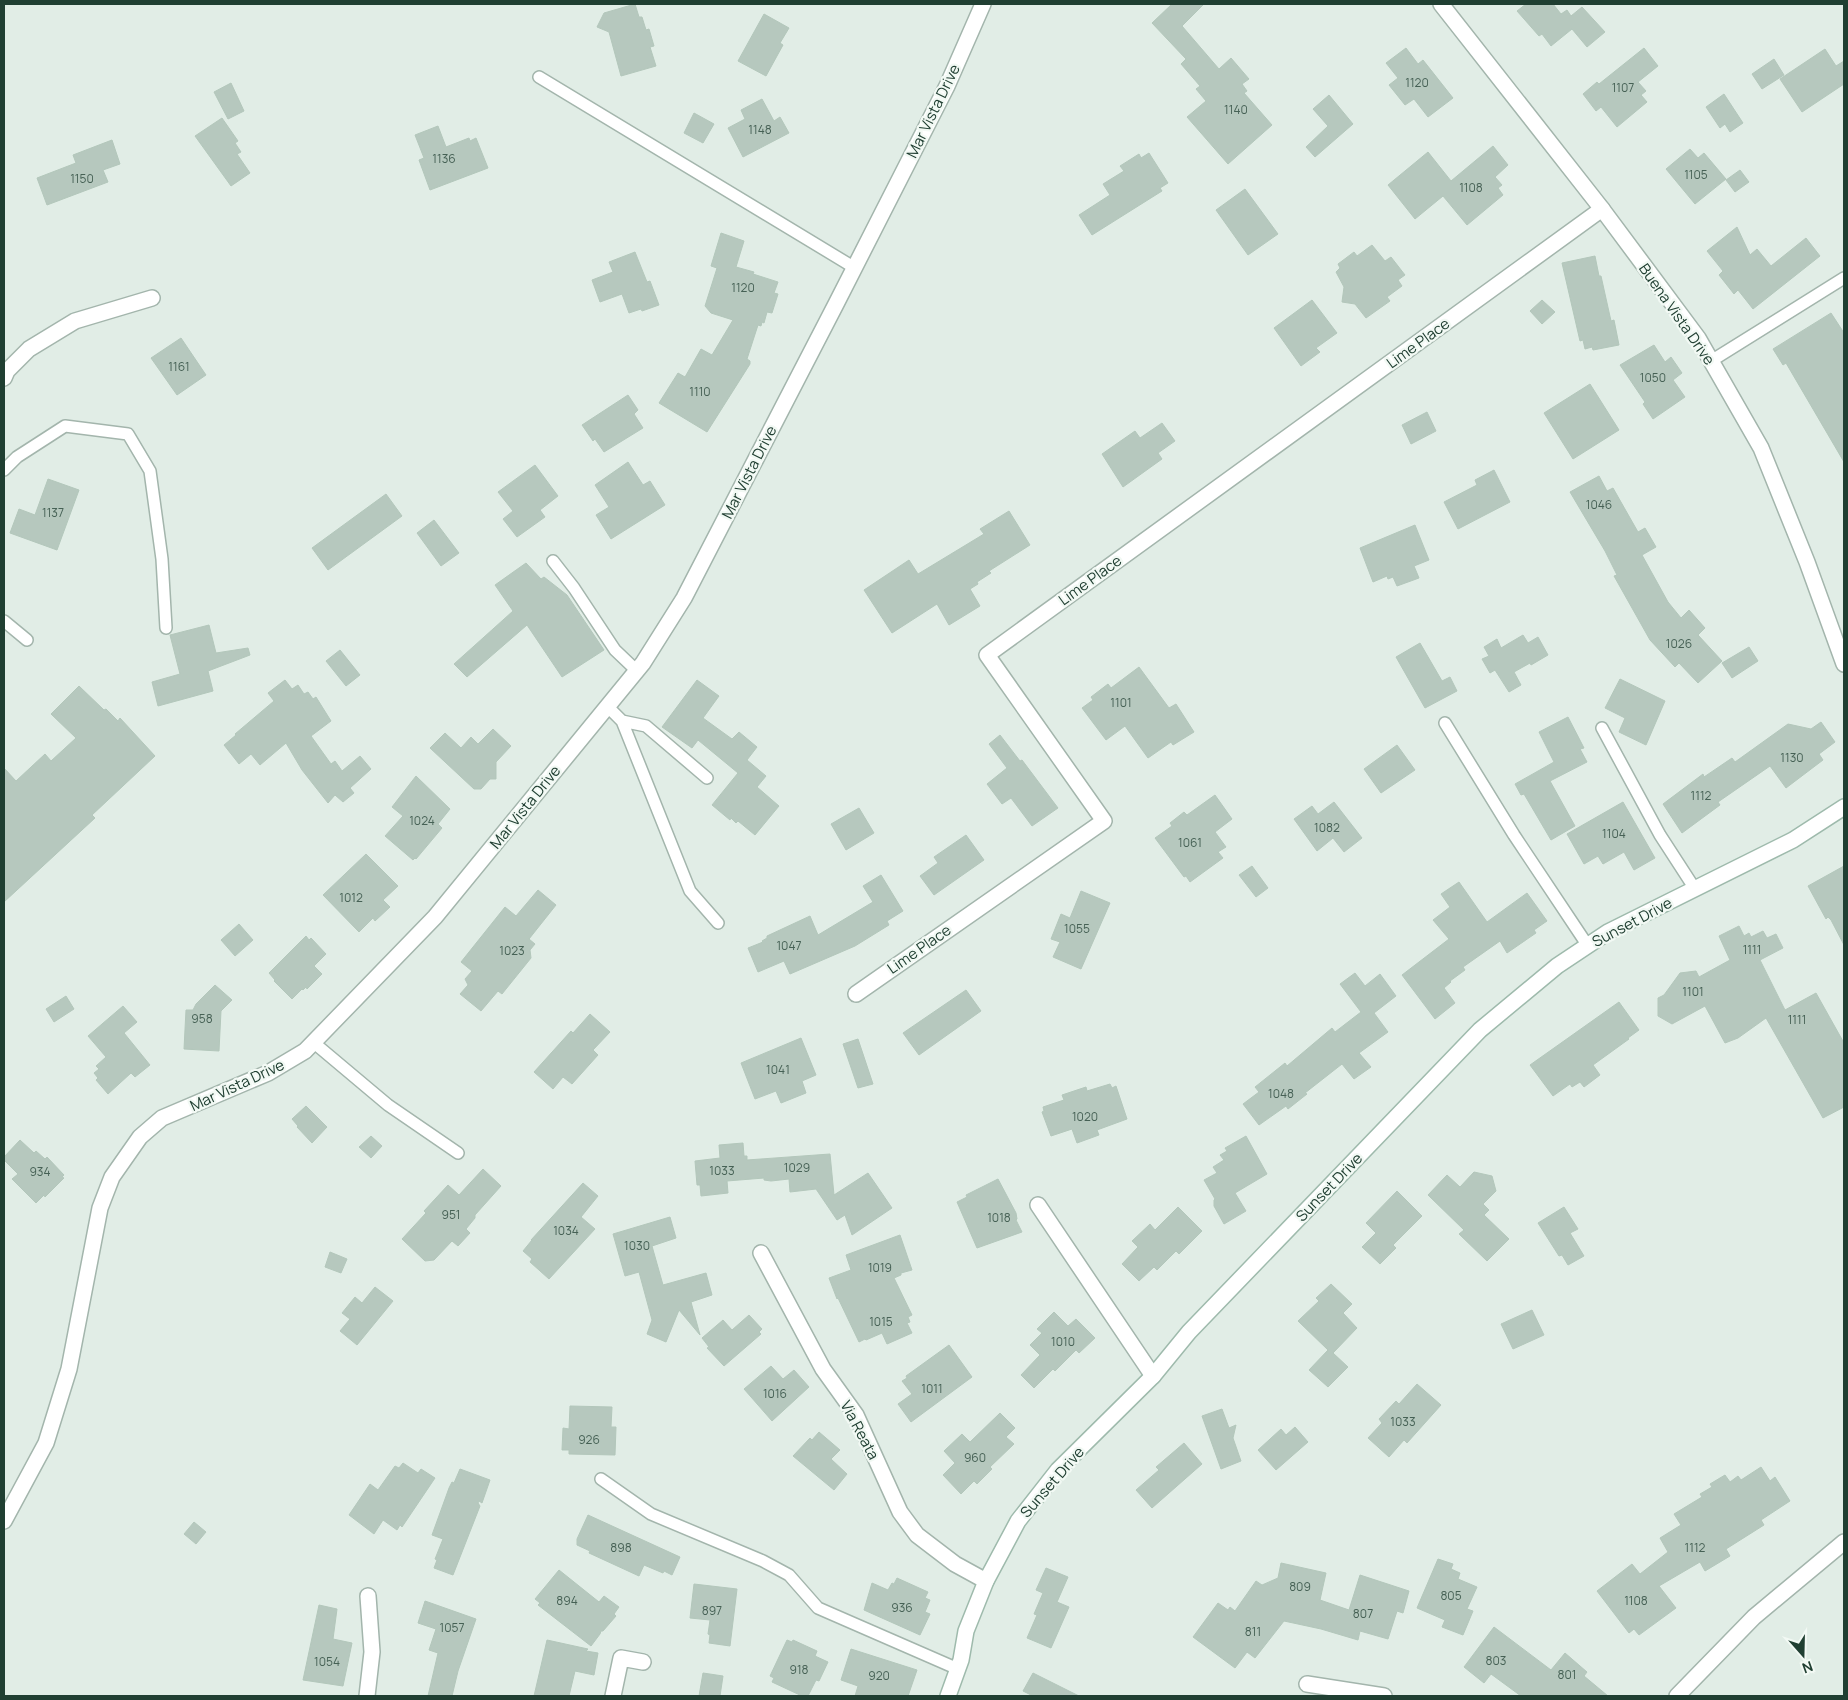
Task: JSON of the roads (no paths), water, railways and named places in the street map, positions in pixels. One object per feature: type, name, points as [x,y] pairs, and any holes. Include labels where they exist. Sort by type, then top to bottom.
[{"type":"street","name":"Mar Vista Drive","points":[[4,1521],[46,1443],[69,1370],[100,1208],[112,1177],[140,1137],[162,1118],[268,1074],[305,1051],[435,917],[637,671],[684,598],[947,86],[982,4]]},
{"type":"street","name":"Buena Vista Drive","points":[[1441,4],[1602,209],[1698,338],[1761,448],[1807,562],[1844,664]]},
{"type":"street","name":"Lime Place","points":[[856,994],[1104,821],[987,655],[1602,209]]},
{"type":"street","points":[[4,378],[7,371],[29,349],[75,321],[152,298]]},
{"type":"street","name":"Sunset Drive","points":[[948,1696],[958,1669],[966,1631],[986,1581],[1018,1521],[1058,1470],[1153,1376],[1196,1326],[1480,1030],[1557,966],[1608,932],[1793,840],[1844,807]]},
{"type":"street","points":[[1038,1205],[1153,1376]]},
{"type":"street","name":"Via Reata","points":[[762,1253],[824,1369],[856,1415],[900,1512],[917,1535],[955,1564],[986,1581]]},
{"type":"street","points":[[1677,1696],[1754,1617],[1844,1542]]},
{"type":"street","points":[[367,1696],[372,1652],[368,1596]]},
{"type":"street","points":[[613,1696],[621,1658],[642,1662]]},
{"type":"street","points":[[1307,1684],[1384,1696]]},
{"type":"lane","points":[[539,78],[854,268]]},
{"type":"lane","points":[[1711,361],[1844,278]]},
{"type":"lane","points":[[4,470],[17,457],[65,426],[128,434],[150,471],[162,559],[166,628]]},
{"type":"lane","points":[[554,561],[615,650],[637,671]]},
{"type":"lane","points":[[4,621],[27,640]]},
{"type":"lane","points":[[608,707],[622,721],[690,891],[718,923]]},
{"type":"lane","points":[[622,721],[646,726],[707,778]]},
{"type":"lane","points":[[1445,723],[1514,836],[1588,946]]},
{"type":"lane","points":[[1602,728],[1660,835],[1695,889]]},
{"type":"lane","points":[[313,1042],[388,1105],[458,1153]]},
{"type":"lane","points":[[601,1479],[651,1514],[763,1561],[789,1575],[818,1608],[958,1669]]}]
